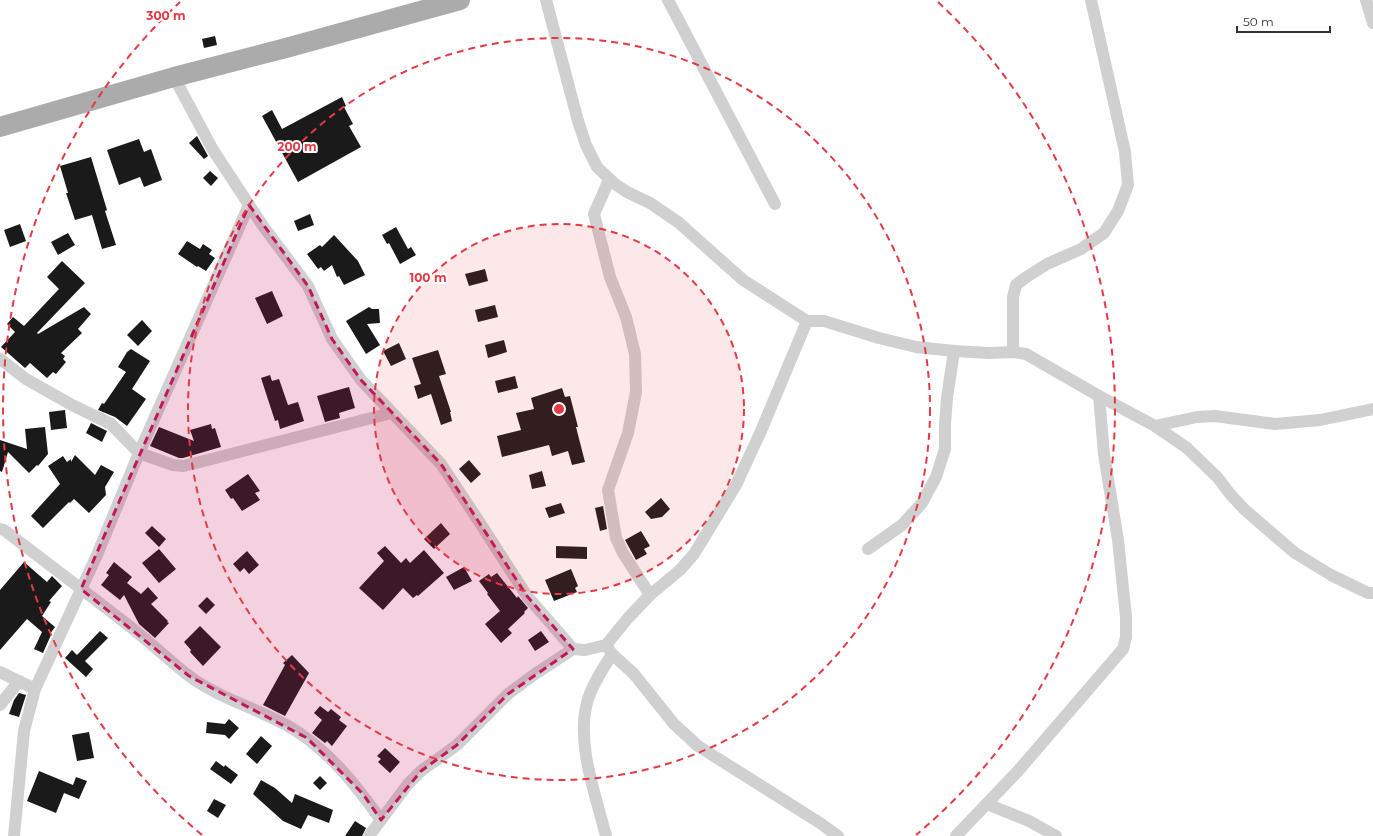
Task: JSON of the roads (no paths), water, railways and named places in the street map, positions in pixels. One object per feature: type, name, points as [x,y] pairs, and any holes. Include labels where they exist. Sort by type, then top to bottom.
[{"type":"main road","points":[[0,127],[174,77],[460,0]]},
{"type":"street","points":[[546,0],[586,145],[596,167],[609,180],[627,192],[650,203],[678,222],[743,280],[807,321],[824,321],[879,338],[916,347],[954,351],[989,353],[1013,352],[1026,354],[1155,426],[1187,448],[1218,478],[1245,510],[1296,553],[1331,575],[1368,593],[1373,593]]},
{"type":"street","points":[[668,0],[775,204]]},
{"type":"street","points":[[1013,352],[1012,297],[1016,285],[1048,264],[1081,249],[1104,233],[1118,211],[1128,186],[1126,152],[1092,0]]},
{"type":"street","points":[[1366,0],[1373,23]]},
{"type":"street","points":[[174,77],[213,150],[263,226],[308,286],[332,339],[361,380],[441,464],[527,596],[573,649]]},
{"type":"street","points":[[609,180],[594,214],[610,277],[626,317],[635,354],[636,392],[628,433],[608,490],[616,538],[623,553],[650,595]]},
{"type":"street","points":[[14,836],[24,731],[35,689],[100,547],[139,453],[250,205]]},
{"type":"street","points":[[606,836],[587,763],[583,740],[583,722],[587,702],[609,650],[628,618],[650,595],[680,570],[694,554],[736,485],[761,432],[807,321]]},
{"type":"street","points":[[868,549],[902,525],[922,503],[936,477],[945,449],[946,398],[954,351]]},
{"type":"street","points":[[0,359],[26,379],[72,405],[112,424],[139,453],[173,465],[183,466],[391,413]]},
{"type":"street","points":[[956,836],[1018,771],[1123,649],[1126,637],[1126,617],[1118,540],[1104,454],[1099,396]]},
{"type":"street","points":[[1155,426],[1196,417],[1215,416],[1275,424],[1320,420],[1373,409]]},
{"type":"street","points":[[0,529],[4,530],[134,630],[189,676],[208,688],[288,726],[307,738],[331,759],[363,794],[381,820]]},
{"type":"street","points":[[369,836],[408,784],[421,771],[473,730],[508,694],[573,649],[609,650],[634,674],[674,724],[698,746],[820,823],[838,836]]},
{"type":"street","points":[[0,672],[35,689]]},
{"type":"street","points":[[0,705],[19,681]]},
{"type":"street","points":[[988,804],[1028,821],[1056,836]]}]
